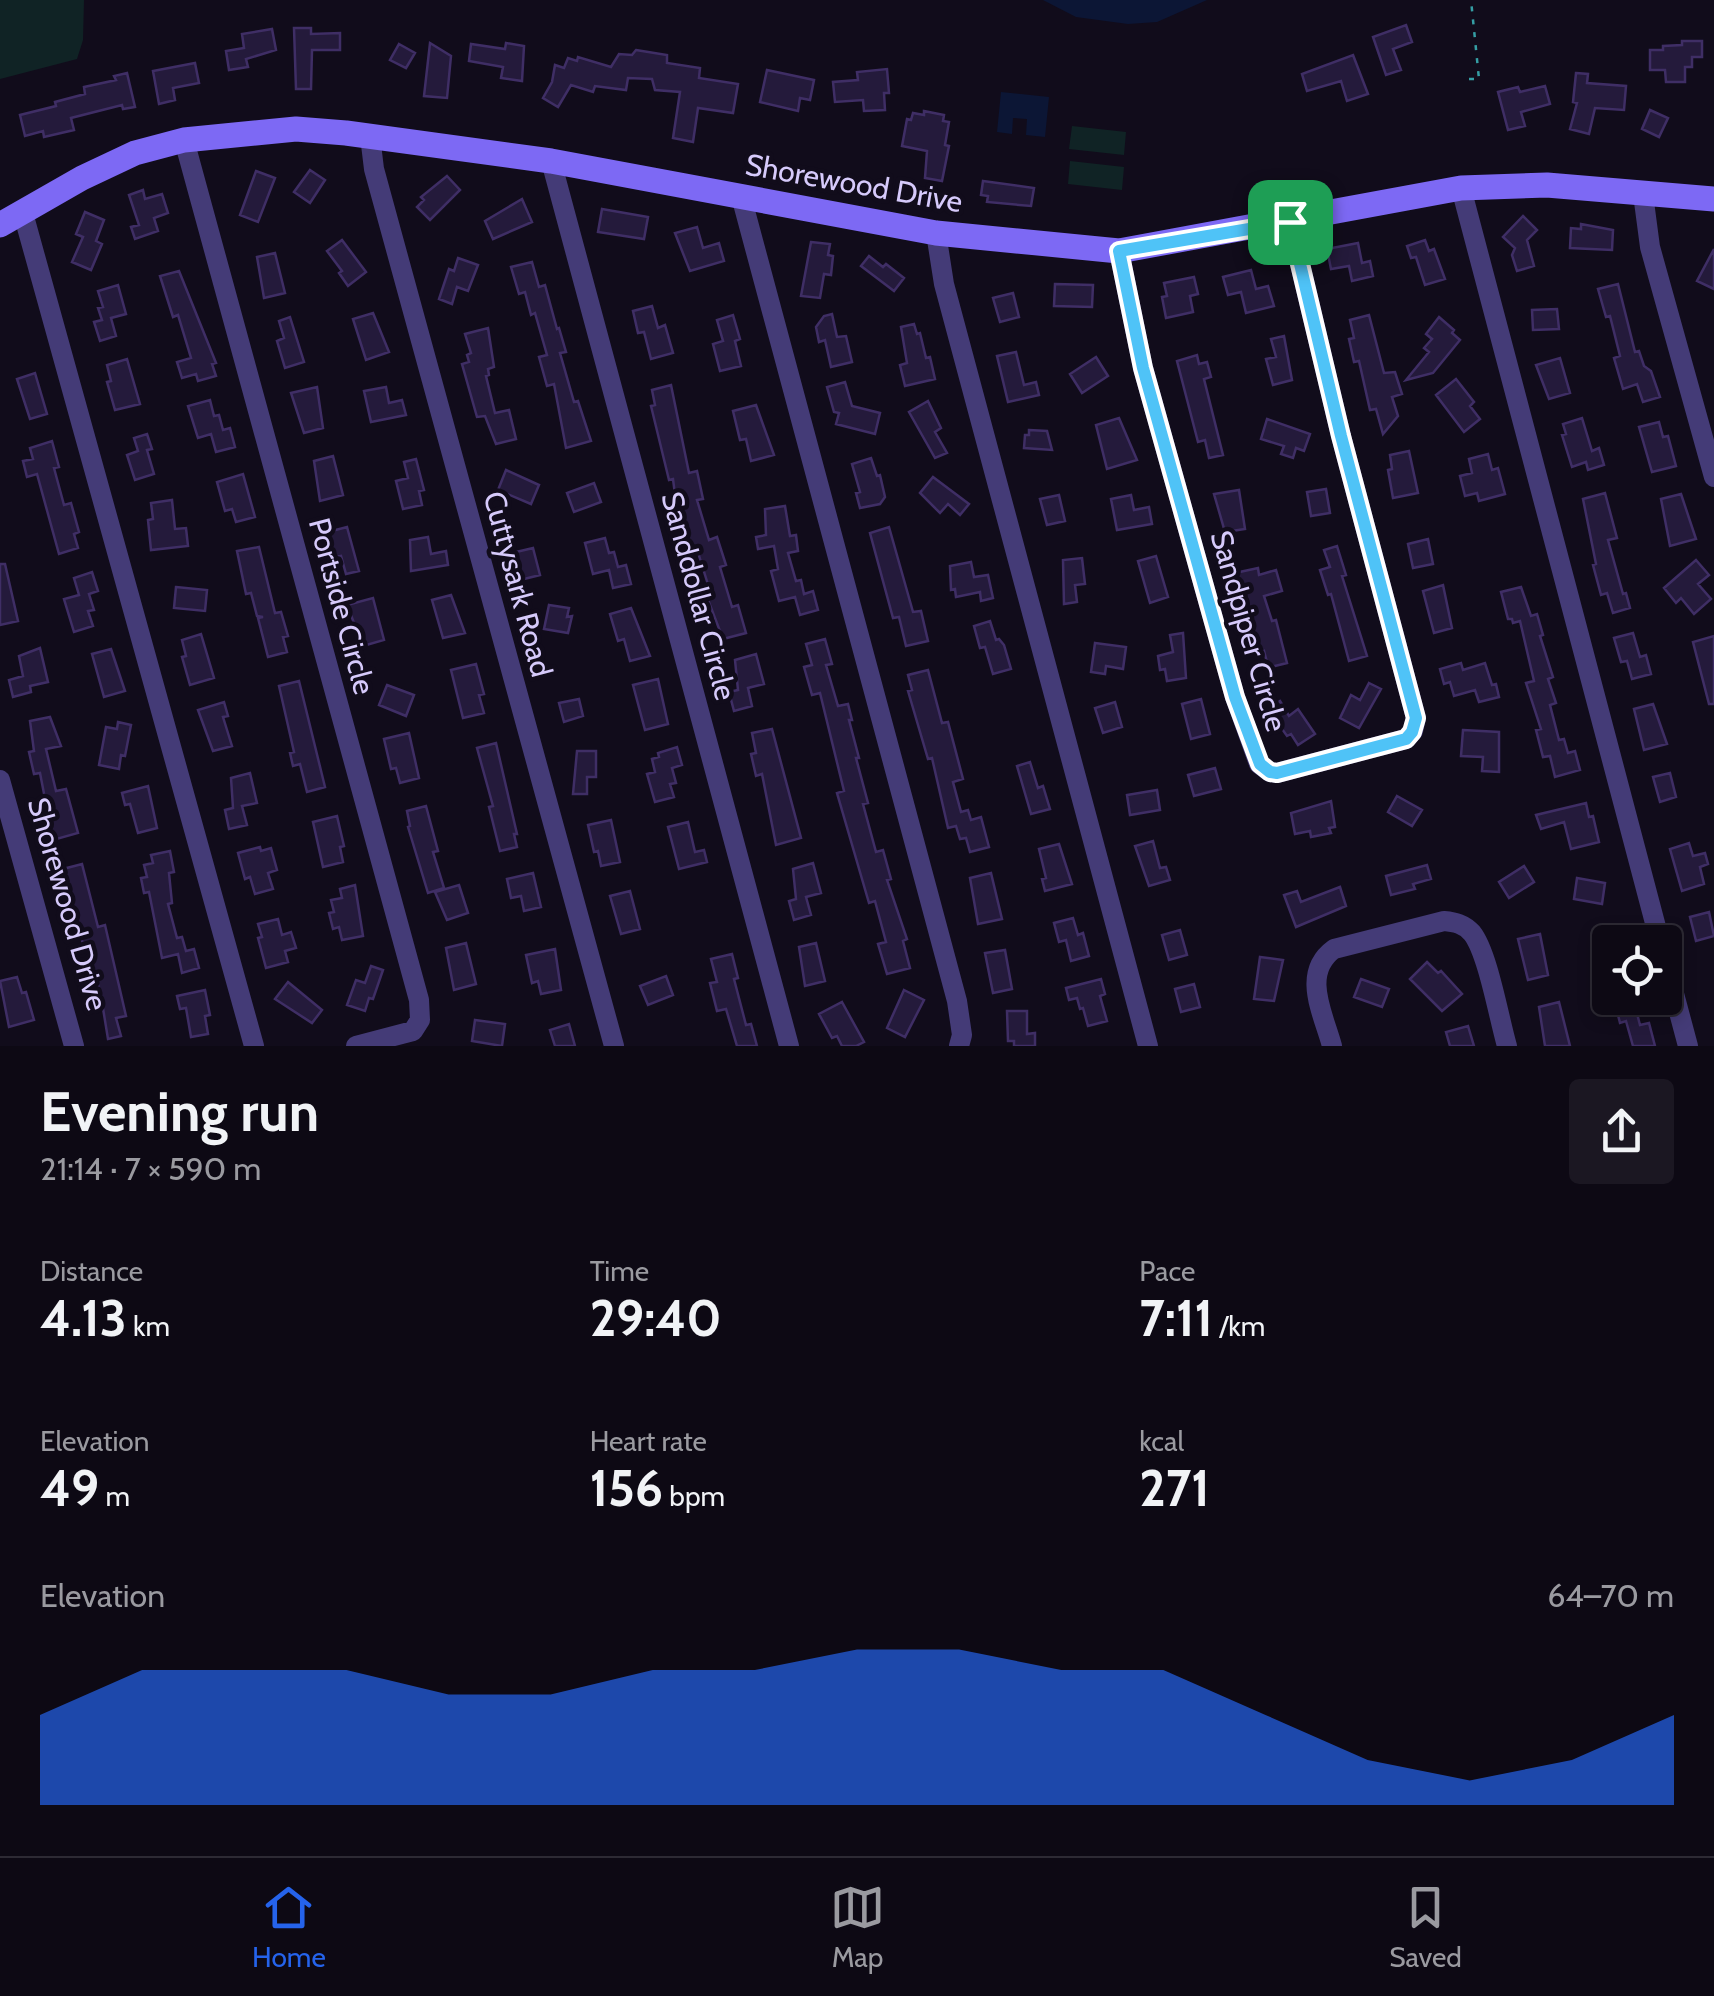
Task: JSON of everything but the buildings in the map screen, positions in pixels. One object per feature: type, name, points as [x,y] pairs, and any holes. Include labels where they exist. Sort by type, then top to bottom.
[{"type":"street","name":"Shorewood Drive","points":[[12,219],[108,164],[161,145],[296,130],[551,161],[936,232],[1119,251],[1460,188],[1548,185],[1714,200]]},
{"type":"street","name":"Cuttysark Road","points":[[370,136],[374,170],[614,1046]]},
{"type":"street","name":"Portside Circle","points":[[184,140],[419,1000],[420,1020],[413,1030],[356,1046]]},
{"type":"street","name":"Sanddollar Circle","points":[[551,161],[789,1046]]},
{"type":"street","points":[[1460,188],[1655,925]]},
{"type":"street","points":[[1643,194],[1650,247],[1714,478]]},
{"type":"street","points":[[741,196],[956,1001],[962,1035],[959,1046]]},
{"type":"street","points":[[12,219],[254,1046]]},
{"type":"street","name":"Sandpiper Circle","points":[[1119,251],[1143,368],[1235,697],[1260,764],[1277,773],[1406,739],[1416,718],[1341,436],[1290,222]]},
{"type":"street","points":[[936,232],[949,303],[1148,1046]]},
{"type":"street","name":"Shorewood Drive","points":[[0,780],[74,1046]]},
{"type":"street","points":[[1332,1046],[1314,981],[1325,956],[1334,949],[1444,921],[1468,928],[1480,946],[1507,1046]]},
{"type":"street","points":[[1680,1015],[1688,1046]]},
{"type":"path","points":[[1469,79],[1479,79],[1471,0]]},
{"type":"green space","points":[[0,0],[84,0],[83,40],[77,59],[0,79]]},
{"type":"green space","points":[[1072,126],[1126,132],[1124,155],[1069,149]]},
{"type":"green space","points":[[1070,161],[1124,167],[1122,190],[1068,184]]},
{"type":"water","points":[[1043,0],[1207,0],[1157,22],[1128,24],[1076,17]]},
{"type":"water","points":[[1001,92],[1049,97],[1045,137],[1026,135],[1027,119],[1013,118],[1012,134],[997,132]]},
{"type":"route","points":[[1290,222],[1341,436],[1416,718],[1406,739],[1277,773],[1260,764],[1235,697],[1143,368],[1119,251],[1290,222]]}]
